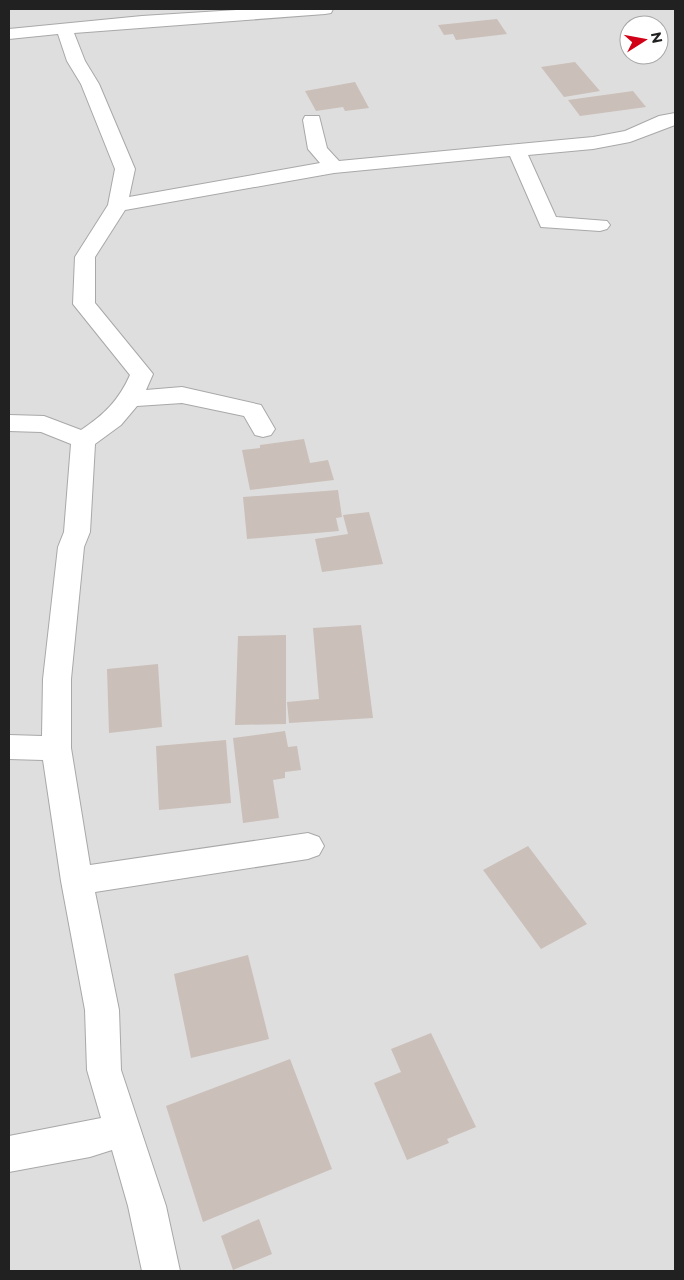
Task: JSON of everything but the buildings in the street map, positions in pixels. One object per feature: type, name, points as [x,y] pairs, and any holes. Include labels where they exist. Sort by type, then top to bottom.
[{"type":"street","points":[[9,34],[142,21],[325,9]]},
{"type":"street","points":[[65,30],[76,61],[90,84],[125,169],[118,205],[85,257],[84,304],[142,374],[132,399],[114,420],[83,440]]},
{"type":"street","points":[[118,205],[171,198],[243,182],[334,168],[593,143],[630,136],[666,120],[675,119]]},
{"type":"street","points":[[312,120],[318,149],[334,168]]},
{"type":"street","points":[[517,151],[548,222],[600,225]]},
{"type":"street","points":[[132,399],[182,394],[253,410],[263,429]]},
{"type":"street","points":[[9,423],[44,424],[83,440]]},
{"type":"street","points":[[83,440],[77,532],[71,547],[57,679],[56,748],[77,881],[102,1010],[104,1070],[147,1206],[161,1271]]},
{"type":"street","points":[[9,747],[56,748]]},
{"type":"street","points":[[77,881],[308,846]]},
{"type":"street","points":[[9,1154],[90,1139],[123,1129]]},
{"type":"shaded area","points":[[9,9],[675,9],[675,1271],[9,1271]]}]
